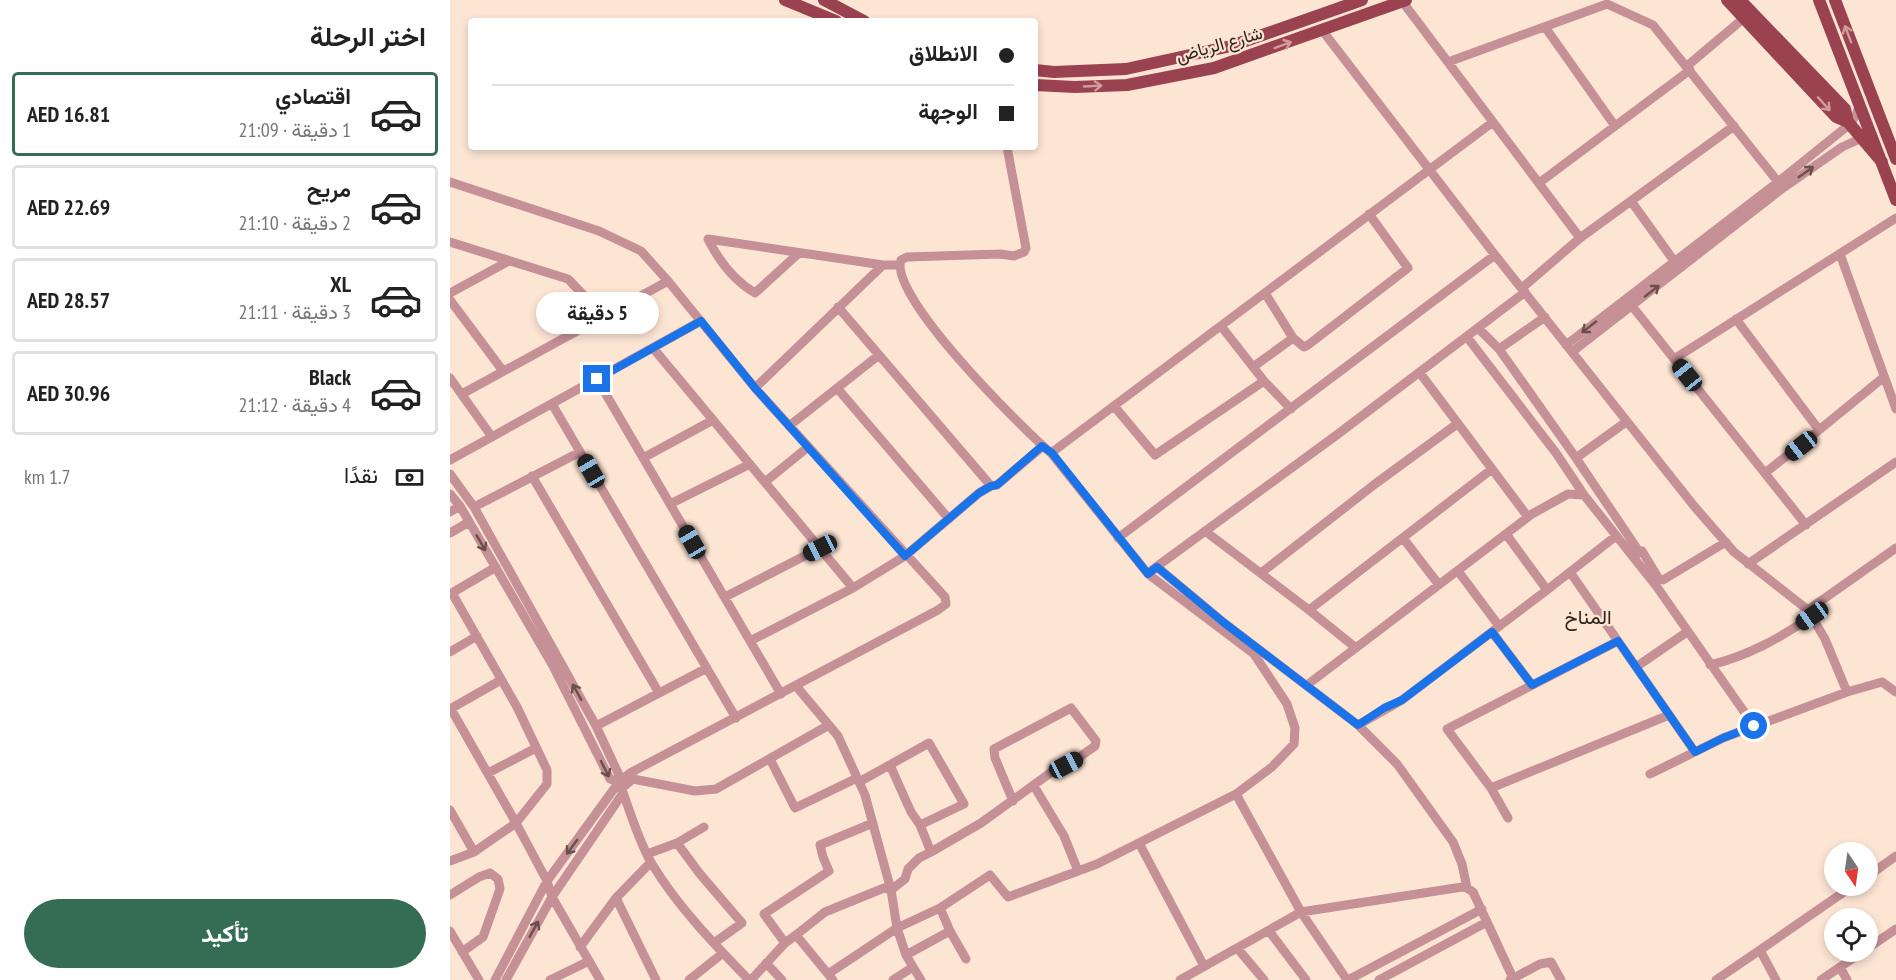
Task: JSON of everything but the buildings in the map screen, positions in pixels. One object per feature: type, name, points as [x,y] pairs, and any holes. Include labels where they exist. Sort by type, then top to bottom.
[{"type":"main road","points":[[785,0],[829,18]]},
{"type":"main road","points":[[824,0],[858,18]]},
{"type":"main road","name":"شارع الرياض","points":[[1038,70],[1054,72],[1126,69],[1231,46],[1362,0]]},
{"type":"main road","points":[[1726,0],[1836,117],[1849,123],[1882,162]]},
{"type":"main road","points":[[1740,0],[1845,109],[1849,123]]},
{"type":"main road","points":[[1819,0],[1896,200]]},
{"type":"main road","points":[[1835,0],[1896,159]]},
{"type":"main road","name":"شارع الرياض","points":[[1038,85],[1075,87],[1127,85],[1214,68],[1404,1]]},
{"type":"street","points":[[1404,1],[1580,238]]},
{"type":"street","points":[[1448,62],[1607,4],[1653,25],[1778,182]]},
{"type":"street","points":[[1539,183],[1688,68],[1744,18]]},
{"type":"street","points":[[1545,27],[1615,126]]},
{"type":"street","points":[[1322,30],[1495,255],[1694,507],[1748,564],[1810,613],[1825,639],[1846,692]]},
{"type":"street","points":[[1569,349],[1677,265],[1849,123],[1856,115],[1860,102]]},
{"type":"street","points":[[1052,453],[1493,122]]},
{"type":"street","points":[[1148,574],[1467,338],[1524,290],[1580,238],[1734,126]]},
{"type":"street","points":[[1569,349],[1632,306],[1677,265],[1783,188],[1842,147],[1862,138]]},
{"type":"street","points":[[796,935],[830,977],[897,928],[940,908],[990,875],[1008,897],[1078,871],[1139,843],[1236,794],[1272,767],[1293,744],[1294,728],[1287,704],[1254,654],[1148,574],[1052,453],[1042,446],[955,354],[918,309],[905,286],[899,265],[901,260],[907,256],[1000,254],[1014,256],[1024,252],[1026,248],[1008,150]]},
{"type":"street","points":[[450,182],[599,231],[641,251],[755,388],[905,556],[945,597],[946,604],[630,773],[552,897],[506,980]]},
{"type":"street","points":[[1630,201],[1677,265]]},
{"type":"street","points":[[1265,293],[1293,338],[1304,347],[1308,345],[1408,268],[1369,214]]},
{"type":"street","points":[[1674,359],[1896,218]]},
{"type":"street","points":[[799,253],[754,293],[742,285],[719,259],[708,239],[883,265],[899,265]]},
{"type":"street","points":[[450,242],[568,279],[604,316]]},
{"type":"street","points":[[1840,254],[1896,409]]},
{"type":"street","points":[[1118,538],[1495,255]]},
{"type":"street","points":[[450,293],[509,261]]},
{"type":"street","points":[[755,388],[883,265]]},
{"type":"street","points":[[462,394],[668,281]]},
{"type":"street","points":[[450,300],[503,371]]},
{"type":"street","points":[[1632,306],[1806,525]]},
{"type":"street","points":[[838,307],[991,486]]},
{"type":"street","points":[[1499,349],[1545,317]]},
{"type":"street","points":[[1736,319],[1819,430]]},
{"type":"street","points":[[450,460],[701,321]]},
{"type":"street","points":[[1221,326],[1264,381],[1291,409]]},
{"type":"street","points":[[1479,328],[1499,349],[1640,552],[1642,551],[1659,579],[1663,580],[1726,542]]},
{"type":"street","points":[[1253,367],[1293,338]]},
{"type":"street","points":[[1467,338],[1556,453],[1584,495],[1657,587],[1754,726]]},
{"type":"street","points":[[653,348],[853,588]]},
{"type":"street","points":[[789,426],[879,355]]},
{"type":"street","points":[[1420,373],[1528,517]]},
{"type":"street","points":[[1766,473],[1884,377]]},
{"type":"street","points":[[450,378],[492,438]]},
{"type":"street","points":[[597,379],[781,694]]},
{"type":"street","points":[[1114,406],[1155,455],[1264,381]]},
{"type":"street","points":[[837,388],[949,519]]},
{"type":"street","points":[[552,404],[736,718]]},
{"type":"street","points":[[643,458],[713,420]]},
{"type":"street","points":[[1576,458],[1626,422]]},
{"type":"street","points":[[1261,573],[1374,484],[1457,424]]},
{"type":"street","points":[[750,641],[853,588],[905,556],[979,493],[997,485],[1042,446]]},
{"type":"street","points":[[765,482],[808,447]]},
{"type":"street","points":[[474,507],[580,452]]},
{"type":"street","points":[[1748,564],[1896,462]]},
{"type":"street","points":[[670,504],[750,464]]},
{"type":"street","points":[[1308,610],[1492,470]]},
{"type":"street","points":[[450,474],[474,507],[596,726],[619,775],[621,788],[649,858],[677,899],[723,953],[750,980],[785,943],[825,912],[884,888],[891,890]]},
{"type":"street","points":[[532,476],[659,693]]},
{"type":"street","points":[[450,494],[460,506],[553,666],[610,779],[621,788]]},
{"type":"street","points":[[1307,685],[1528,517],[1568,494],[1584,495]]},
{"type":"street","points":[[450,512],[460,506]]},
{"type":"street","points":[[450,533],[469,522]]},
{"type":"street","points":[[1205,531],[1356,648]]},
{"type":"street","points":[[1506,534],[1547,590]]},
{"type":"street","points":[[1358,725],[1384,708],[1402,700],[1616,536]]},
{"type":"street","points":[[1402,538],[1439,585]]},
{"type":"street","points":[[725,597],[820,548]]},
{"type":"street","points":[[1710,665],[1758,649],[1784,636],[1810,613],[1896,548]]},
{"type":"street","points":[[450,861],[474,852],[516,823],[547,784],[547,770],[536,748],[477,636],[451,593],[495,567]]},
{"type":"street","points":[[1157,567],[1223,622],[1358,725],[1397,764],[1454,842],[1467,888]]},
{"type":"street","points":[[1458,571],[1532,685]]},
{"type":"street","points":[[1570,572],[1695,752]]},
{"type":"street","points":[[1636,667],[1687,632]]},
{"type":"street","points":[[450,652],[477,636]]},
{"type":"street","points":[[1508,818],[1491,788],[1447,729],[1618,641]]},
{"type":"street","points":[[596,726],[707,668]]},
{"type":"street","points":[[501,680],[450,709],[516,823],[548,881],[552,897],[600,980]]},
{"type":"street","points":[[1650,774],[1723,738],[1846,692],[1882,682],[1896,692]]},
{"type":"street","points":[[796,686],[838,736],[858,780],[873,823],[891,890],[897,928],[906,955],[921,980]]},
{"type":"street","points":[[891,890],[905,879],[908,869],[919,858],[981,823],[1095,746],[1096,741],[1071,708],[994,749],[994,758],[1013,801]]},
{"type":"street","points":[[1491,788],[1669,715]]},
{"type":"street","points":[[495,980],[548,881],[621,788],[633,780],[695,791],[716,789],[829,725]]},
{"type":"street","points":[[770,759],[795,808],[890,765],[929,744],[964,804],[920,825]]},
{"type":"street","points":[[488,773],[536,748]]},
{"type":"street","points":[[890,765],[910,812],[920,825],[931,852]]},
{"type":"street","points":[[1034,786],[1064,836],[1078,871]]},
{"type":"street","points":[[1236,794],[1301,912],[1345,979],[1482,909]]},
{"type":"street","points":[[450,810],[474,852]]},
{"type":"street","points":[[785,943],[764,914],[829,871],[820,845],[873,823]]},
{"type":"street","points":[[580,947],[649,858],[704,827]]},
{"type":"street","points":[[676,843],[742,923],[714,943]]},
{"type":"street","points":[[1139,843],[1204,966]]},
{"type":"street","points":[[1878,869],[1896,856]]},
{"type":"street","points":[[450,895],[490,873],[498,879],[501,889],[483,937],[462,952]]},
{"type":"street","points":[[1180,980],[1301,912],[1467,888],[1473,892],[1482,909],[1512,979],[1540,964],[1551,962],[1561,980]]},
{"type":"street","points":[[1716,980],[1838,896]]},
{"type":"street","points":[[616,898],[656,980]]},
{"type":"street","points":[[940,908],[966,959]]},
{"type":"street","points":[[1378,980],[1487,922]]},
{"type":"street","points":[[450,931],[479,980]]},
{"type":"street","points":[[906,955],[950,931]]},
{"type":"street","points":[[1269,931],[1306,980]]},
{"type":"street","points":[[1878,941],[1893,931],[1896,943]]},
{"type":"street","points":[[1238,949],[1264,980]]},
{"type":"street","points":[[1760,950],[1776,980]]},
{"type":"street","points":[[689,980],[723,953]]},
{"type":"street","points":[[550,980],[589,961]]},
{"type":"street","points":[[1821,980],[1848,962]]},
{"type":"street","points":[[766,963],[782,980]]},
{"type":"street","points":[[893,980],[913,967]]},
{"type":"street","points":[[1840,967],[1847,980]]},
{"type":"district","name":"المناخ","points":[[1588,617]]},
{"type":"route","points":[[597,379],[701,321],[755,388],[905,556],[979,493],[997,485],[1042,446],[1052,453],[1148,574],[1157,567],[1223,622],[1358,725],[1384,708],[1402,700],[1492,632],[1532,685],[1618,641],[1695,752],[1754,726]]}]
